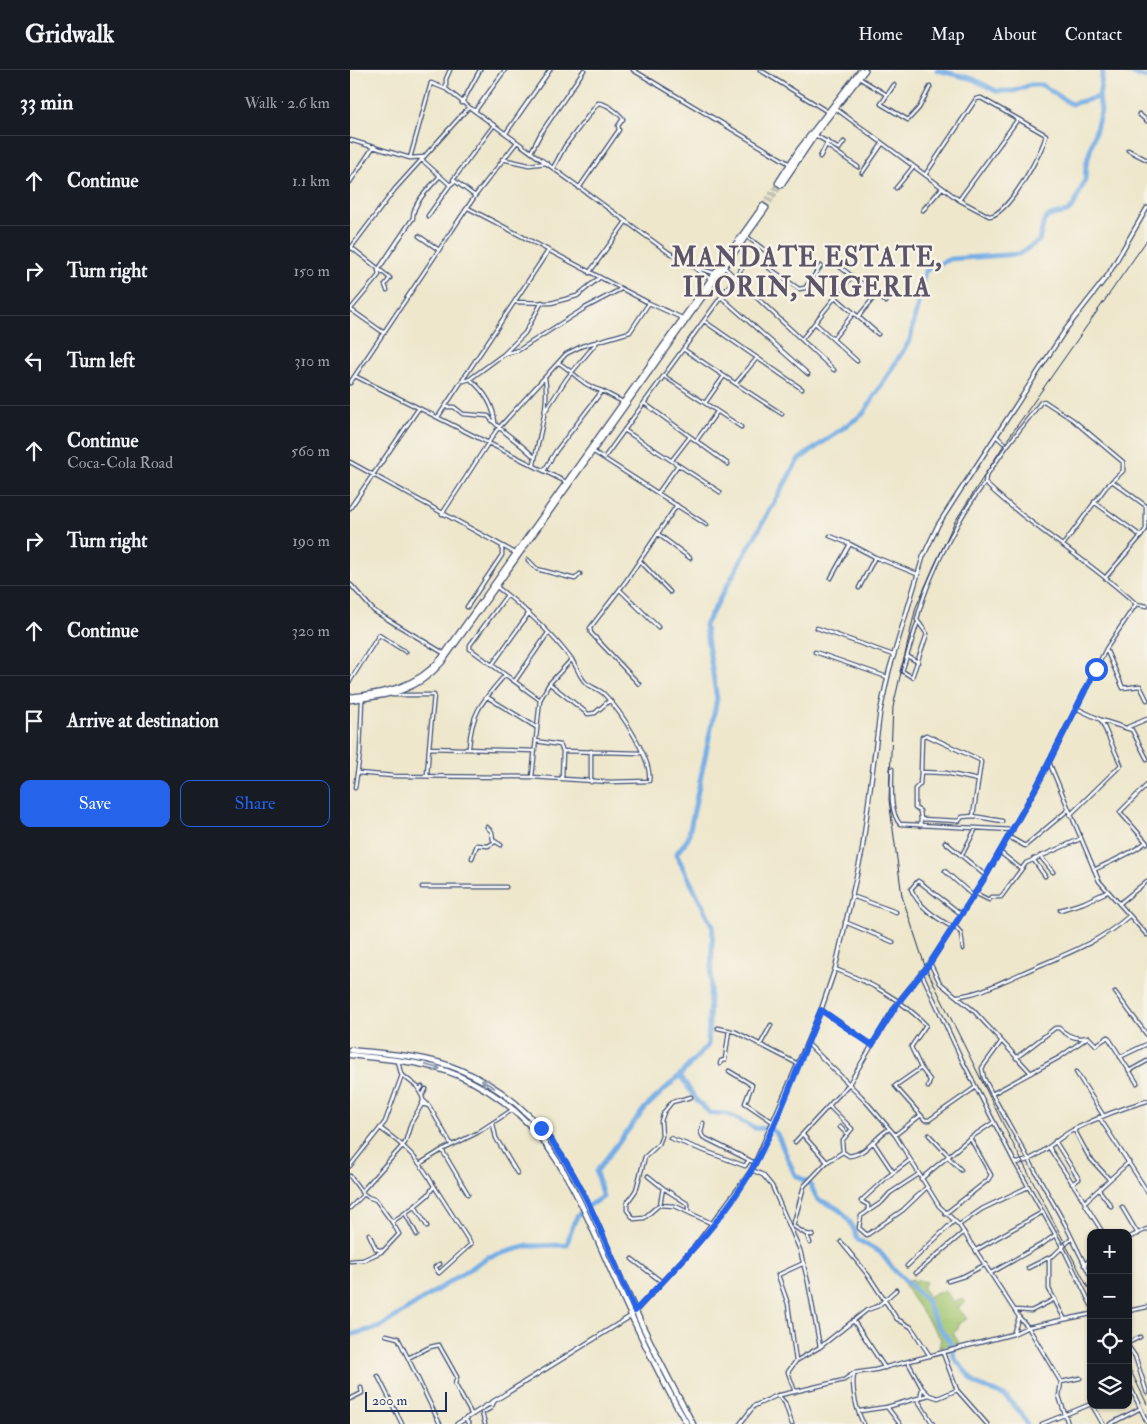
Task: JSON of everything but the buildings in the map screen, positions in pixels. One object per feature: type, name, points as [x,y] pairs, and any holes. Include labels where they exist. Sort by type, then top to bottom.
[{"type":"main road","points":[[780,184],[828,112],[861,70]]},
{"type":"main road","points":[[792,165],[865,70]]},
{"type":"main road","points":[[350,699],[390,695],[424,680],[436,670],[497,588],[567,483],[684,319],[724,267],[764,207],[715,274],[713,280]]},
{"type":"main road","points":[[350,699],[392,690],[412,683],[430,670],[445,654],[594,452],[684,319]]},
{"type":"main road","points":[[350,1050],[436,1061],[472,1076],[498,1090],[522,1109],[552,1140],[569,1167],[585,1200],[631,1316],[656,1370],[687,1424]]},
{"type":"main road","points":[[350,1055],[427,1066],[458,1076],[482,1088],[514,1110],[537,1131],[557,1157],[601,1242],[661,1366],[693,1424]]},
{"type":"street","points":[[446,89],[446,79],[450,70]]},
{"type":"street","points":[[462,103],[474,85],[480,70]]},
{"type":"street","points":[[475,111],[505,70]]},
{"type":"street","points":[[506,133],[550,70]]},
{"type":"street","points":[[531,152],[541,133],[584,70]]},
{"type":"street","points":[[633,70],[792,165]]},
{"type":"street","points":[[760,70],[828,112]]},
{"type":"street","points":[[859,78],[886,95]]},
{"type":"street","points":[[410,158],[431,83],[446,89],[462,103],[554,168],[625,222],[679,260],[713,280]]},
{"type":"street","points":[[894,85],[886,95],[882,106],[910,120],[930,87]]},
{"type":"street","points":[[835,108],[882,144],[959,200],[982,213],[993,216],[1004,207],[1018,189],[1046,137],[981,98],[976,99],[925,175]]},
{"type":"street","points":[[554,168],[565,146],[598,103],[604,104],[620,115],[623,119],[618,126],[619,130],[579,188]]},
{"type":"street","points":[[387,290],[386,285],[390,278],[351,249],[394,189],[469,108]]},
{"type":"street","points":[[1139,114],[1147,121]]},
{"type":"street","points":[[959,200],[1018,119]]},
{"type":"street","points":[[428,216],[494,125]]},
{"type":"street","points":[[816,134],[858,167]]},
{"type":"street","points":[[350,140],[410,158],[425,156]]},
{"type":"street","points":[[820,157],[827,141]]},
{"type":"street","points":[[350,383],[475,196],[517,142]]},
{"type":"street","points":[[837,150],[844,142]]},
{"type":"street","points":[[862,173],[882,144]]},
{"type":"street","points":[[826,145],[837,150]]},
{"type":"street","points":[[350,182],[374,146]]},
{"type":"street","points":[[1128,150],[1147,160]]},
{"type":"street","points":[[421,159],[450,185]]},
{"type":"street","points":[[502,159],[529,165],[547,163]]},
{"type":"street","points":[[896,188],[913,167]]},
{"type":"street","points":[[384,333],[350,310],[379,275],[378,270],[413,218],[412,213],[428,189],[440,176]]},
{"type":"street","points":[[453,181],[475,196]]},
{"type":"street","points":[[923,210],[942,188]]},
{"type":"street","points":[[468,208],[599,278],[684,319]]},
{"type":"street","points":[[457,1424],[631,1316],[712,1224],[752,1170],[821,1010],[835,968],[862,852],[877,735],[887,677],[918,574],[938,525],[1066,329],[1121,254],[1147,208]]},
{"type":"street","points":[[589,272],[625,222]]},
{"type":"street","points":[[420,236],[439,250]]},
{"type":"street","points":[[746,236],[771,255],[767,264],[769,268],[799,289],[805,288],[821,266]]},
{"type":"street","points":[[438,417],[548,251]]},
{"type":"street","points":[[604,458],[746,264]]},
{"type":"street","points":[[724,267],[834,370]]},
{"type":"street","points":[[840,267],[886,302]]},
{"type":"street","points":[[695,268],[715,274]]},
{"type":"street","points":[[802,339],[834,296],[852,276]]},
{"type":"street","points":[[515,302],[551,303],[577,296],[599,278]]},
{"type":"street","points":[[504,354],[519,350],[585,308],[621,289]]},
{"type":"street","points":[[858,317],[876,295]]},
{"type":"street","points":[[721,296],[808,374]]},
{"type":"street","points":[[834,296],[878,334]]},
{"type":"street","points":[[462,382],[470,379],[504,354],[525,334],[542,302]]},
{"type":"street","points":[[442,514],[498,428],[558,363],[572,349],[630,332],[650,303]]},
{"type":"street","points":[[833,340],[853,314]]},
{"type":"street","points":[[704,321],[802,388]]},
{"type":"street","points":[[814,323],[857,361]]},
{"type":"street","points":[[544,413],[598,341]]},
{"type":"street","points":[[683,350],[782,414]]},
{"type":"street","points":[[736,383],[756,358]]},
{"type":"street","points":[[558,363],[573,372],[580,382],[621,401]]},
{"type":"street","points":[[355,376],[567,483]]},
{"type":"street","points":[[664,376],[741,427]]},
{"type":"street","points":[[705,403],[725,376]]},
{"type":"street","points":[[534,466],[547,390],[545,378]]},
{"type":"street","points":[[470,379],[481,390],[494,410],[495,424]]},
{"type":"street","points":[[544,471],[556,451],[602,391]]},
{"type":"street","points":[[917,620],[927,632],[912,677],[904,673],[903,666],[907,656],[917,620],[931,575],[965,513],[986,483],[986,476],[1041,402],[1044,401],[1074,420],[1121,459],[1124,469],[1094,502],[1063,545]]},
{"type":"street","points":[[644,404],[728,464]]},
{"type":"street","points":[[445,407],[454,407],[463,414],[488,416],[498,428],[526,448],[535,458]]},
{"type":"street","points":[[350,508],[394,448],[418,408]]},
{"type":"street","points":[[696,442],[718,412]]},
{"type":"street","points":[[624,430],[720,492]]},
{"type":"street","points":[[996,436],[1007,446]]},
{"type":"street","points":[[672,460],[689,437]]},
{"type":"street","points":[[594,452],[707,524]]},
{"type":"street","points":[[350,462],[375,474],[442,514],[518,555]]},
{"type":"street","points":[[658,492],[678,464]]},
{"type":"street","points":[[1105,578],[1146,529],[1146,506],[1112,481]]},
{"type":"street","points":[[986,483],[1024,517],[1063,545],[1136,604],[1147,606]]},
{"type":"street","points":[[1094,502],[1140,536]]},
{"type":"street","points":[[639,684],[589,630],[620,589],[677,505]]},
{"type":"street","points":[[658,534],[690,558]]},
{"type":"street","points":[[830,536],[874,557],[918,574]]},
{"type":"street","points":[[831,578],[850,544]]},
{"type":"street","points":[[467,607],[502,555],[501,546]]},
{"type":"street","points":[[859,588],[874,557]]},
{"type":"street","points":[[528,560],[537,569],[550,571],[570,579],[575,580],[580,574]]},
{"type":"street","points":[[640,560],[670,592]]},
{"type":"street","points":[[351,584],[374,611],[445,654]]},
{"type":"street","points":[[356,773],[394,776],[532,777],[592,782],[649,781],[648,770],[629,724],[602,692],[585,682],[572,659],[529,613],[497,588]]},
{"type":"street","points":[[620,589],[658,627]]},
{"type":"street","points":[[507,595],[469,647],[540,700]]},
{"type":"street","points":[[795,1142],[849,1084],[898,1003],[930,963],[986,876],[1049,762],[1106,649],[1120,625],[1136,604]]},
{"type":"street","points":[[492,666],[529,613]]},
{"type":"street","points":[[817,628],[893,655]]},
{"type":"street","points":[[515,681],[548,633]]},
{"type":"street","points":[[350,681],[379,635],[406,652]]},
{"type":"street","points":[[1106,649],[1123,688],[1140,686],[1147,700]]},
{"type":"street","points":[[815,652],[887,677]]},
{"type":"street","points":[[907,656],[918,662]]},
{"type":"street","points":[[532,777],[540,700],[549,684],[572,659]]},
{"type":"street","points":[[469,748],[470,727],[476,712],[505,675]]},
{"type":"street","points":[[549,684],[588,714],[595,713],[610,700]]},
{"type":"street","points":[[390,695],[434,695],[427,776]]},
{"type":"street","points":[[486,697],[536,727]]},
{"type":"street","points":[[355,788],[360,754],[362,699]]},
{"type":"street","points":[[1076,707],[1100,720],[1128,727],[1136,734],[1147,759]]},
{"type":"street","points":[[1128,727],[1147,719]]},
{"type":"street","points":[[1070,815],[1121,765],[1100,720]]},
{"type":"street","points":[[920,826],[920,811],[915,808],[915,792],[920,784],[922,739],[924,735],[978,758],[981,762],[974,816]]},
{"type":"street","points":[[535,741],[560,745],[563,751],[562,780]]},
{"type":"street","points":[[429,748],[535,750]]},
{"type":"street","points":[[563,751],[641,753]]},
{"type":"street","points":[[591,751],[592,782]]},
{"type":"street","points":[[1049,762],[1094,870],[1107,892],[1147,936]]},
{"type":"street","points":[[892,769],[891,792],[897,820],[903,824],[1012,830]]},
{"type":"street","points":[[921,772],[946,773],[978,780]]},
{"type":"street","points":[[1094,870],[1129,851],[1136,851],[1147,843],[1120,812],[1147,786]]},
{"type":"street","points":[[1009,837],[1024,846],[1068,810]]},
{"type":"street","points":[[921,819],[959,821],[962,817],[974,816],[1002,821]]},
{"type":"street","points":[[487,827],[495,842],[501,845]]},
{"type":"street","points":[[962,855],[976,828]]},
{"type":"street","points":[[944,871],[974,894],[989,900],[991,897],[1001,897],[1026,863],[1080,838]]},
{"type":"street","points":[[472,858],[477,845],[488,846],[495,842]]},
{"type":"street","points":[[944,842],[986,876]]},
{"type":"street","points":[[1000,852],[1021,869]]},
{"type":"street","points":[[1040,856],[1053,872]]},
{"type":"street","points":[[1033,859],[1045,876]]},
{"type":"street","points":[[1118,904],[1147,880]]},
{"type":"street","points":[[961,914],[918,881],[914,883],[911,889],[917,901],[932,914],[961,933],[964,949]]},
{"type":"street","points":[[422,887],[506,887]]},
{"type":"street","points":[[1060,910],[1083,903],[1107,892]]},
{"type":"street","points":[[852,896],[896,912]]},
{"type":"street","points":[[958,996],[967,996],[1088,945],[1106,936],[1129,916]]},
{"type":"street","points":[[845,922],[893,942]]},
{"type":"street","points":[[930,963],[940,983],[965,1001],[1031,1073]]},
{"type":"street","points":[[835,968],[868,981],[926,1025],[911,1047],[921,1068],[930,1080],[928,1087]]},
{"type":"street","points":[[921,972],[976,1087],[1041,1213],[1063,1248],[1087,1297]]},
{"type":"street","points":[[1115,992],[1147,1035]]},
{"type":"street","points":[[965,1001],[967,996]]},
{"type":"street","points":[[821,1010],[872,1045]]},
{"type":"street","points":[[760,1045],[771,1025]]},
{"type":"street","points":[[718,1028],[729,1030],[798,1064]]},
{"type":"street","points":[[1016,1058],[1055,1028],[1059,1028],[1065,1034],[1080,1039],[1088,1037]]},
{"type":"street","points":[[720,1064],[721,1061],[725,1060],[729,1030]]},
{"type":"street","points":[[992,1094],[1075,1047],[1088,1037]]},
{"type":"street","points":[[1088,1037],[1096,1045],[1106,1037],[1110,1038],[1137,1083]]},
{"type":"street","points":[[1001,1042],[982,1068],[984,1078],[1027,1159],[1065,1224],[1089,1274]]},
{"type":"street","points":[[807,1043],[849,1084],[895,1136],[945,1214],[959,1225],[986,1264],[1019,1317],[1028,1327],[1061,1382],[1059,1396],[1068,1424]]},
{"type":"street","points":[[1120,1057],[1147,1044]]},
{"type":"street","points":[[350,1166],[385,1122],[402,1075],[398,1061]]},
{"type":"street","points":[[1129,1071],[1147,1061]]},
{"type":"street","points":[[921,1068],[895,1086],[925,1120],[929,1120],[976,1087]]},
{"type":"street","points":[[730,1071],[752,1085],[745,1103],[773,1124]]},
{"type":"street","points":[[1076,1072],[1147,1191]]},
{"type":"street","points":[[402,1075],[422,1088]]},
{"type":"street","points":[[422,1088],[424,1103],[451,1144]]},
{"type":"street","points":[[422,1088],[422,1096]]},
{"type":"street","points":[[663,1188],[660,1205],[644,1218],[634,1219],[627,1210],[627,1203],[636,1190],[645,1157],[660,1144],[662,1136],[661,1121],[664,1112],[672,1102],[692,1097]]},
{"type":"street","points":[[1015,1163],[1049,1147],[1074,1129],[1101,1116],[1147,1101]]},
{"type":"street","points":[[350,1208],[403,1145],[411,1123],[424,1103]]},
{"type":"street","points":[[830,1106],[852,1128],[852,1131],[841,1142],[843,1152],[848,1156],[858,1155],[889,1129]]},
{"type":"street","points":[[421,1163],[451,1144],[493,1124],[514,1110]]},
{"type":"street","points":[[895,1136],[921,1115]]},
{"type":"street","points":[[921,1179],[970,1138],[994,1122]]},
{"type":"street","points":[[703,1123],[700,1133],[703,1137],[755,1163]]},
{"type":"street","points":[[493,1124],[496,1138],[517,1173]]},
{"type":"street","points":[[840,1127],[847,1134]]},
{"type":"street","points":[[380,1128],[403,1145],[421,1163],[471,1244],[440,1273],[435,1267],[440,1264]]},
{"type":"street","points":[[1074,1129],[1089,1157],[1109,1180]]},
{"type":"street","points":[[803,1135],[827,1162]]},
{"type":"street","points":[[929,1135],[961,1170]]},
{"type":"street","points":[[670,1138],[746,1166],[749,1160]]},
{"type":"street","points":[[945,1214],[988,1180],[991,1175],[970,1138]]},
{"type":"street","points":[[1055,1141],[1078,1179],[1072,1184]]},
{"type":"street","points":[[873,1142],[894,1172]]},
{"type":"street","points":[[1049,1147],[1072,1184],[1086,1201],[1085,1204],[1101,1229]]},
{"type":"street","points":[[442,1150],[468,1194]]},
{"type":"street","points":[[791,1227],[804,1186],[827,1162],[843,1152]]},
{"type":"street","points":[[868,1211],[868,1205],[861,1201],[910,1160]]},
{"type":"street","points":[[1086,1201],[1129,1162]]},
{"type":"street","points":[[752,1170],[763,1176],[772,1186],[791,1227],[804,1263],[820,1347]]},
{"type":"street","points":[[919,1174],[890,1193],[882,1202],[860,1218],[860,1228],[866,1235],[903,1210],[927,1188]]},
{"type":"street","points":[[350,1176],[362,1193],[376,1200],[399,1234],[383,1252],[362,1260],[350,1261]]},
{"type":"street","points":[[648,1176],[688,1204],[688,1212]]},
{"type":"street","points":[[392,1222],[428,1195],[434,1186]]},
{"type":"street","points":[[959,1225],[982,1209],[1028,1187]]},
{"type":"street","points":[[1099,1190],[1112,1206]]},
{"type":"street","points":[[660,1205],[675,1206],[712,1224]]},
{"type":"street","points":[[415,1206],[427,1226]]},
{"type":"street","points":[[1122,1207],[1138,1234]]},
{"type":"street","points":[[405,1213],[416,1236]]},
{"type":"street","points":[[976,1250],[1041,1213]]},
{"type":"street","points":[[907,1266],[954,1221]]},
{"type":"street","points":[[791,1227],[807,1235],[814,1236]]},
{"type":"street","points":[[1132,1236],[1147,1229]]},
{"type":"street","points":[[916,1273],[964,1232]]},
{"type":"street","points":[[369,1234],[376,1249],[383,1252]]},
{"type":"street","points":[[807,1235],[810,1243]]},
{"type":"street","points":[[991,1273],[1044,1244],[1055,1235]]},
{"type":"street","points":[[1028,1268],[1049,1258],[1063,1248],[1071,1239]]},
{"type":"street","points":[[841,1242],[897,1319],[911,1327],[930,1356]]},
{"type":"street","points":[[1049,1258],[1051,1267],[1048,1284],[1064,1318]]},
{"type":"street","points":[[632,1259],[662,1282]]},
{"type":"street","points":[[796,1361],[788,1304],[778,1275],[804,1263]]},
{"type":"street","points":[[948,1281],[964,1276],[986,1264]]},
{"type":"street","points":[[795,1392],[788,1372],[796,1361],[820,1347],[853,1320],[885,1300],[896,1290]]},
{"type":"street","points":[[1015,1310],[1031,1311],[1055,1298]]},
{"type":"street","points":[[1132,1310],[1147,1307]]},
{"type":"street","points":[[740,1424],[754,1406],[778,1395],[844,1380],[854,1373],[885,1368],[943,1353],[1013,1334],[1028,1327],[1087,1315]]},
{"type":"street","points":[[1013,1334],[1019,1317]]},
{"type":"street","points":[[853,1320],[885,1368]]},
{"type":"street","points":[[386,1335],[398,1338],[440,1424]]},
{"type":"street","points":[[1132,1342],[1140,1337]]},
{"type":"street","points":[[408,1358],[424,1349],[439,1345],[457,1377],[455,1384],[472,1415]]},
{"type":"street","points":[[1132,1351],[1147,1392]]},
{"type":"street","points":[[943,1353],[957,1390],[987,1424]]},
{"type":"street","points":[[908,1362],[922,1388],[929,1395],[938,1398],[957,1390]]},
{"type":"street","points":[[854,1373],[852,1383],[860,1416],[864,1424]]},
{"type":"street","points":[[378,1376],[402,1424]]},
{"type":"street","points":[[1061,1382],[1080,1378]]},
{"type":"street","points":[[844,1380],[852,1383]]},
{"type":"street","points":[[350,1399],[362,1393],[361,1388]]},
{"type":"street","points":[[918,1399],[922,1388]]},
{"type":"street","points":[[1132,1392],[1147,1422]]},
{"type":"street","points":[[778,1395],[785,1403],[792,1424]]},
{"type":"street","points":[[860,1411],[887,1407],[929,1395]]},
{"type":"street","points":[[918,1399],[933,1424]]},
{"type":"street","points":[[485,1424],[482,1413],[491,1408],[494,1400]]},
{"type":"street","points":[[887,1407],[900,1424]]},
{"type":"street","points":[[1042,1424],[1087,1407]]},
{"type":"street","points":[[1094,1409],[1103,1424]]},
{"type":"street","points":[[1110,1424],[1139,1409]]},
{"type":"street","points":[[465,1419],[469,1424]]},
{"type":"green space","points":[[913,1279],[914,1284],[917,1280],[926,1282],[923,1288],[929,1297],[944,1290],[954,1302],[962,1298],[966,1302],[958,1307],[967,1319],[958,1324],[958,1329],[953,1333],[959,1343],[939,1347],[941,1339],[911,1296],[903,1281]]},
{"type":"waterway","points":[[937,70],[973,79],[996,91],[1014,91],[1030,85],[1042,85],[1071,104],[1099,97]]},
{"type":"waterway","points":[[350,1335],[380,1327],[488,1257],[528,1246],[567,1245],[574,1222],[578,1216],[587,1207],[603,1197],[596,1172],[645,1108],[708,1045],[713,926],[676,854],[688,839],[717,699],[705,625],[798,460],[863,414],[910,340],[925,271],[950,259],[1019,254],[1039,241],[1044,221],[1049,216],[1067,212],[1073,207],[1085,180],[1086,165],[1101,111],[1099,97],[1103,70]]},
{"type":"waterway","points":[[1122,70],[1147,78]]},
{"type":"waterway","points":[[680,1075],[697,1101],[710,1113],[728,1114],[755,1128],[771,1129],[777,1134],[795,1175],[810,1184],[818,1200],[840,1210],[852,1225],[858,1240],[880,1252],[894,1270],[926,1300],[935,1321],[950,1342],[955,1359],[976,1384],[1005,1396],[1022,1414],[1027,1424]]},
{"type":"tunnel","points":[[763,206],[778,183]]},
{"type":"tunnel","points":[[766,208],[781,185]]},
{"type":"railway","points":[[1087,1285],[1012,1142],[925,966],[902,896],[889,800],[893,707],[916,607],[954,523],[1007,440],[1147,240]]},
{"type":"railway","points":[[1132,1373],[1147,1404]]},
{"type":"district","name":"MANDATE ESTATE, ILORIN, NIGERIA","points":[[807,272]]},
{"type":"route","points":[[541,1128],[562,1155],[579,1185],[635,1311],[696,1245],[745,1182],[762,1150],[821,1010],[872,1045],[898,1003],[925,966],[930,963],[986,876],[1038,784],[1096,669]]}]
